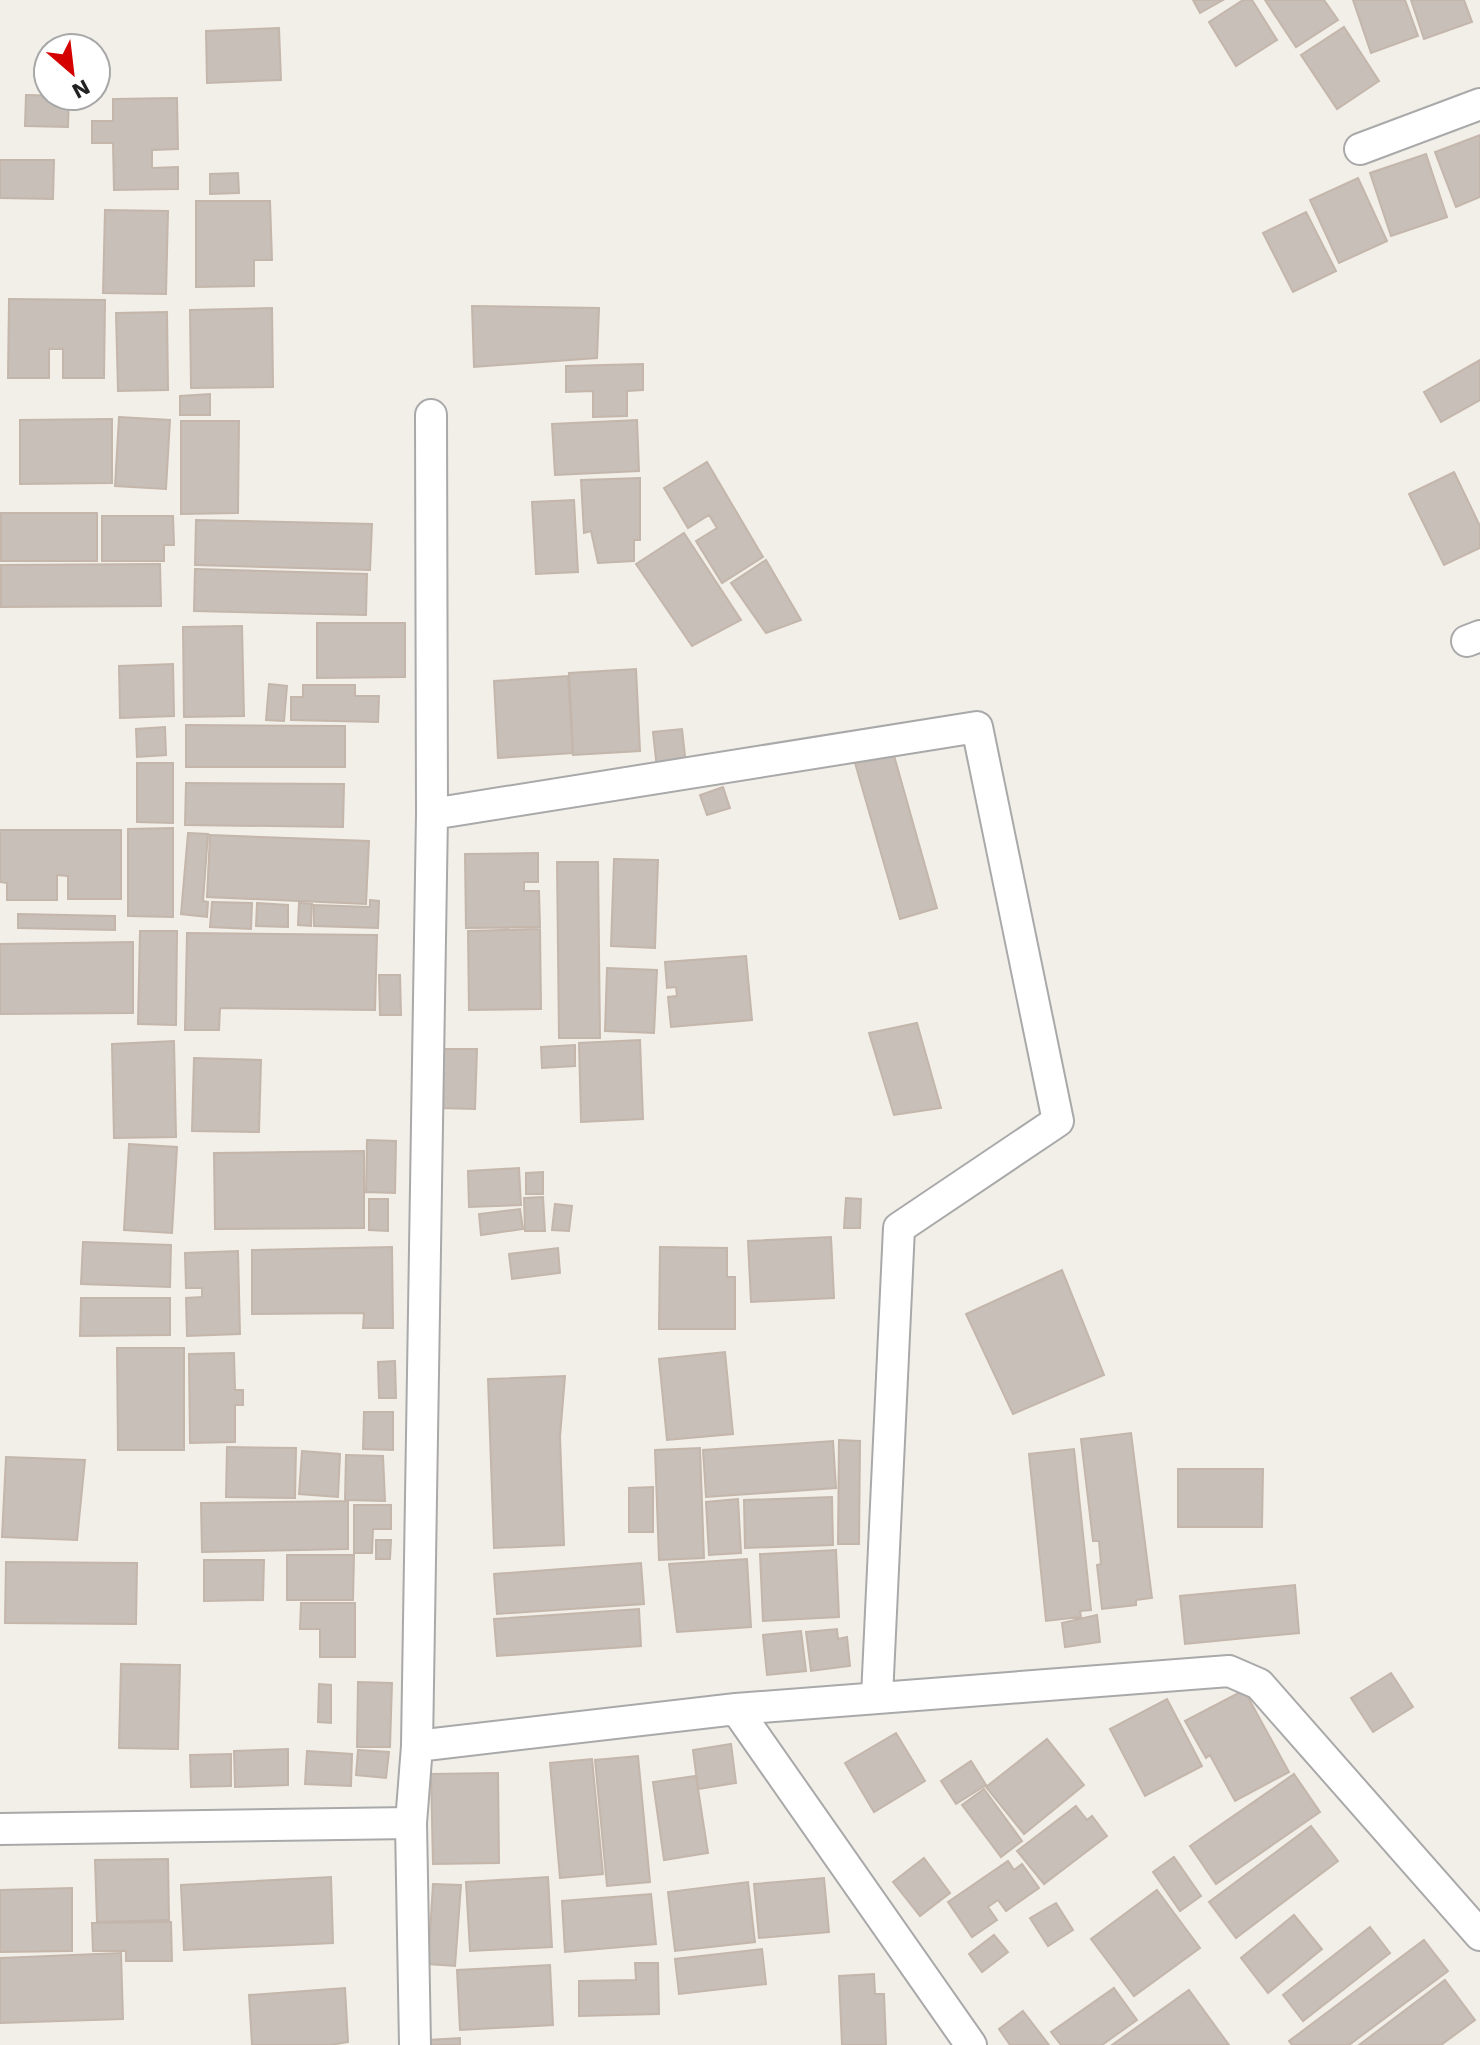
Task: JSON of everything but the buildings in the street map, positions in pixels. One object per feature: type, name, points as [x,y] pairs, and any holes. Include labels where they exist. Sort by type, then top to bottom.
[{"type":"street","points":[[1360,149],[1480,104]]},
{"type":"street","points":[[415,2045],[411,1823],[417,1746],[432,814],[431,415]]},
{"type":"street","points":[[432,814],[977,727],[1058,1121],[899,1228],[877,1697]]},
{"type":"street","points":[[417,1746],[736,1709],[1229,1671],[1259,1684],[1291,1725],[1480,1935]]},
{"type":"street","points":[[736,1709],[971,2045]]},
{"type":"street","points":[[0,1829],[411,1823]]}]
